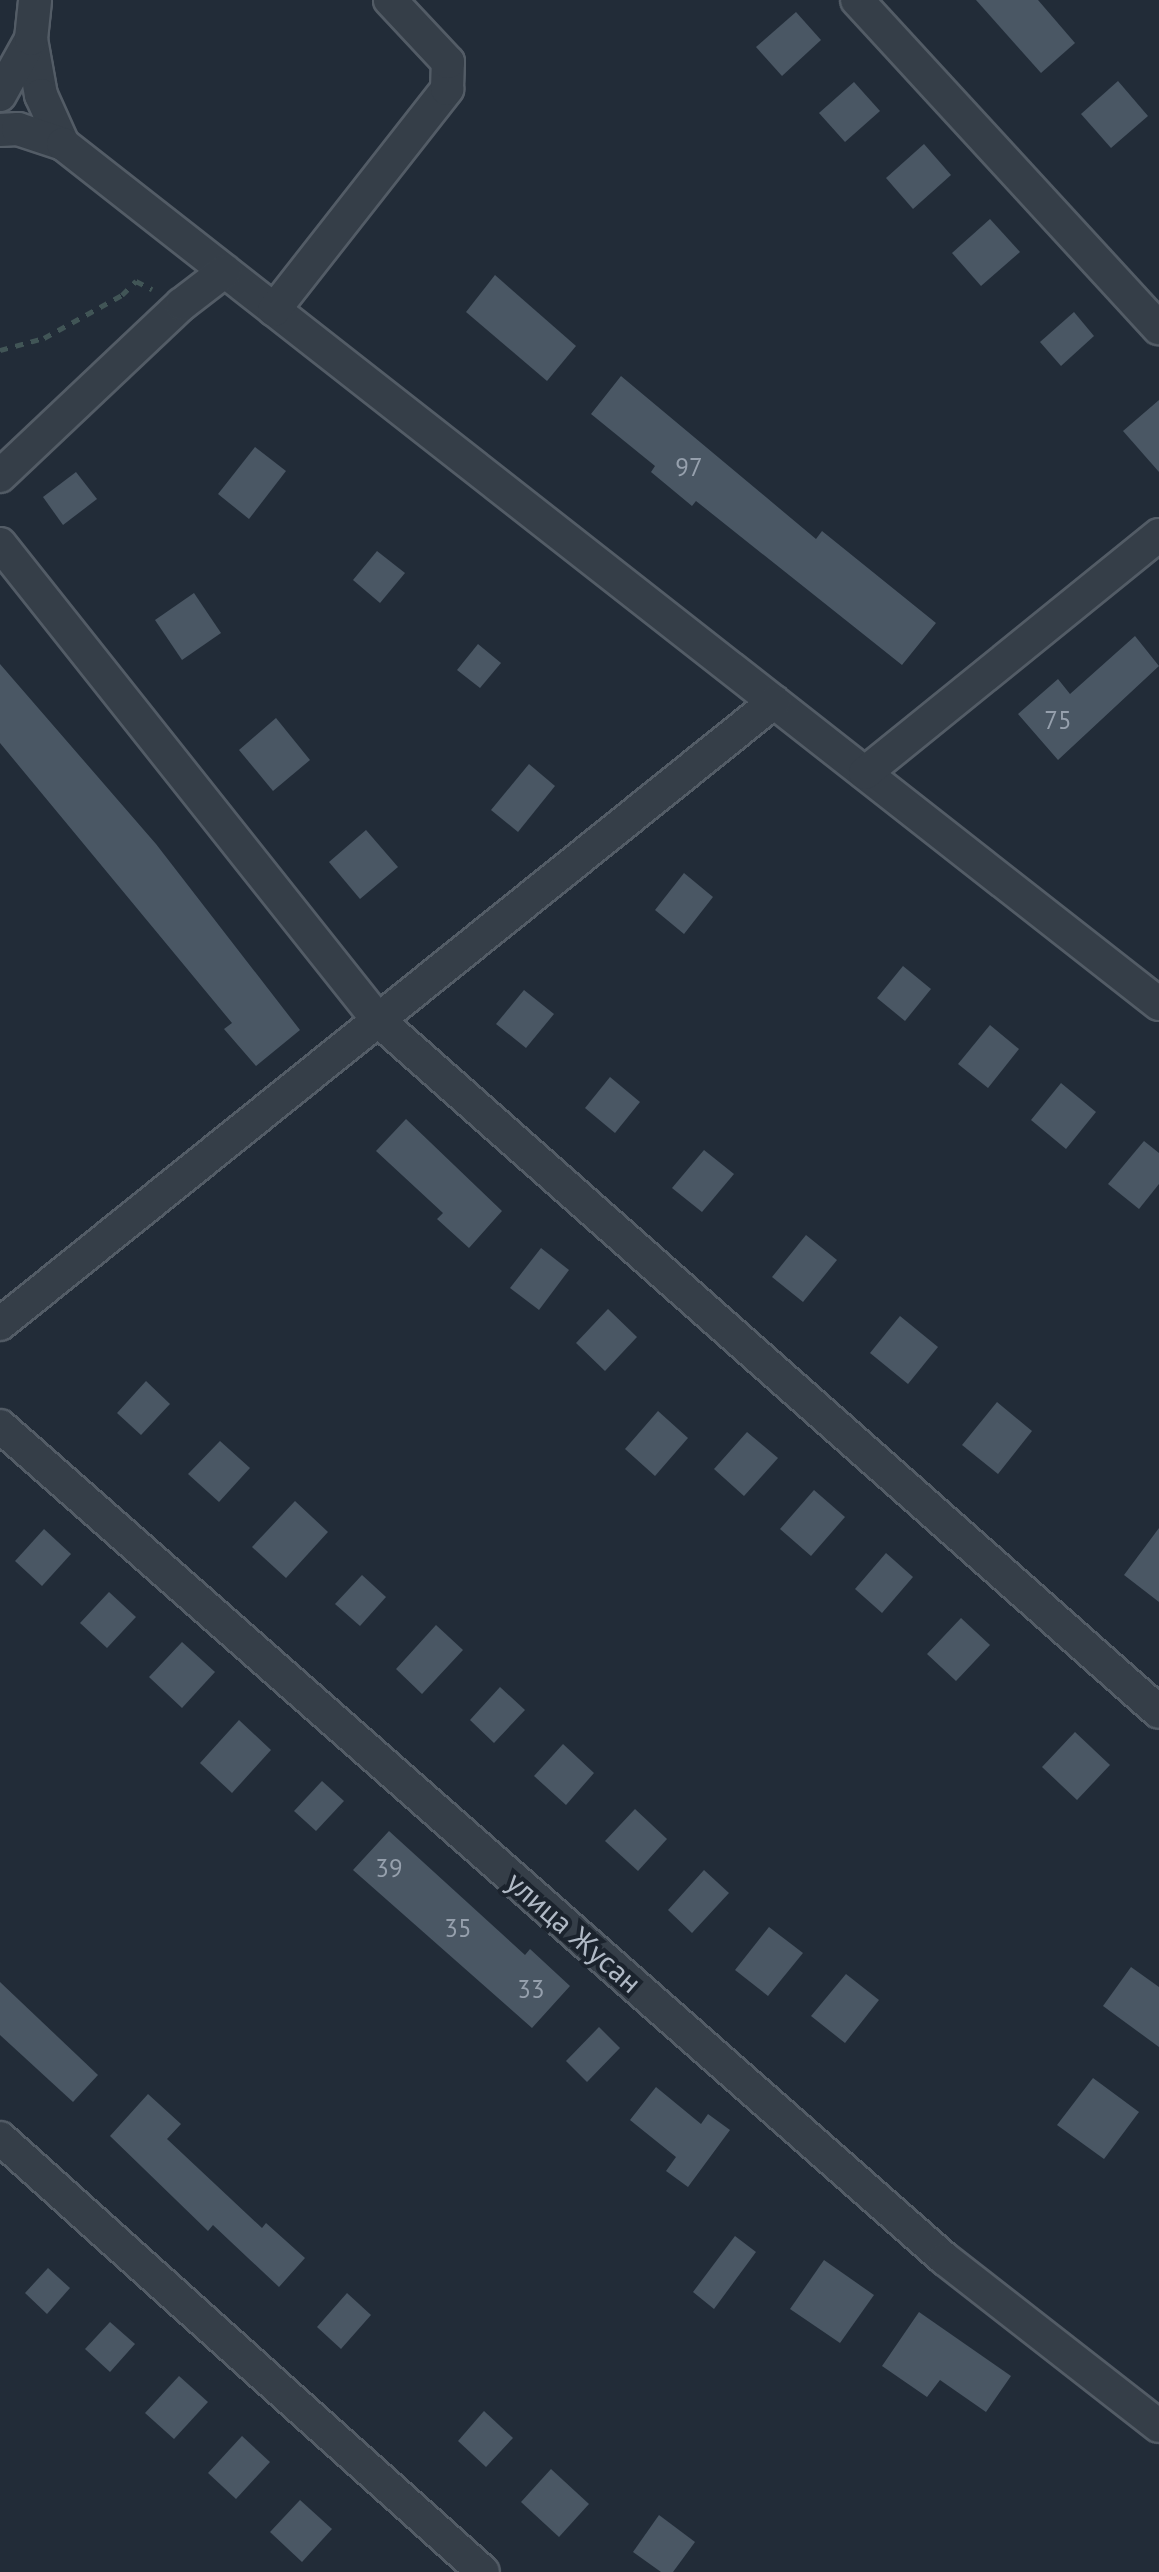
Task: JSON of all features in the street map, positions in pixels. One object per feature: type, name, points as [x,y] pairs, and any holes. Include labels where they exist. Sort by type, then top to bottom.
[{"type":"street","points":[[35,0],[31,39],[41,95],[63,144]]},
{"type":"street","points":[[274,310],[447,88],[448,62],[390,0]]},
{"type":"street","points":[[857,0],[1159,328]]},
{"type":"street","points":[[0,96],[31,39]]},
{"type":"street","points":[[0,130],[18,129],[63,144],[1159,1004]]},
{"type":"street","points":[[0,476],[182,304],[225,272]]},
{"type":"street","points":[[865,773],[1159,536]]},
{"type":"street","points":[[0,544],[378,1020],[1159,1712]]},
{"type":"street","points":[[0,1324],[774,702]]},
{"type":"street","name":"улица Жусан","points":[[0,1426],[945,2259],[1159,2426]]},
{"type":"street","points":[[0,2138],[483,2572]]},
{"type":"path","points":[[0,350],[44,338],[122,294],[136,281],[182,304]]},
{"type":"building","points":[[976,0],[1038,0],[1075,43],[1041,73]]},
{"type":"building","points":[[796,12],[821,40],[782,76],[756,47]]},
{"type":"building","points":[[1118,81],[1148,116],[1111,148],[1081,114]]},
{"type":"building","points":[[854,82],[880,111],[845,142],[819,113]]},
{"type":"building","points":[[924,144],[951,175],[913,209],[886,178]]},
{"type":"building","points":[[990,219],[1020,252],[981,286],[952,253]]},
{"type":"building","points":[[495,275],[576,346],[547,381],[466,312]]},
{"type":"building","points":[[1074,312],[1094,336],[1061,366],[1040,342]]},
{"type":"building","points":[[621,376],[816,539],[822,531],[936,623],[902,665],[696,501],[692,506],[651,472],[655,466],[591,414]]},
{"type":"building","points":[[1159,400],[1159,472],[1123,431]]},
{"type":"building","points":[[255,447],[286,471],[249,519],[218,494]]},
{"type":"building","points":[[76,472],[97,499],[63,525],[43,497]]},
{"type":"building","points":[[377,551],[405,573],[380,603],[353,580]]},
{"type":"building","points":[[194,593],[221,633],[182,660],[155,620]]},
{"type":"building","points":[[1135,636],[1159,666],[1058,760],[1018,714],[1058,679],[1070,694]]},
{"type":"building","points":[[478,644],[501,663],[480,688],[457,670]]},
{"type":"building","points":[[0,664],[156,844],[300,1030],[256,1066],[224,1029],[232,1023],[0,743]]},
{"type":"building","points":[[276,718],[310,760],[273,791],[239,750]]},
{"type":"building","points":[[529,764],[555,786],[518,832],[491,810]]},
{"type":"building","points":[[366,830],[398,867],[360,899],[329,862]]},
{"type":"building","points":[[684,873],[713,897],[684,934],[655,910]]},
{"type":"building","points":[[903,966],[931,989],[905,1021],[877,998]]},
{"type":"building","points":[[524,990],[554,1014],[526,1048],[496,1024]]},
{"type":"building","points":[[990,1025],[1019,1049],[988,1088],[958,1064]]},
{"type":"building","points":[[610,1077],[640,1102],[615,1133],[585,1108]]},
{"type":"building","points":[[1061,1083],[1096,1112],[1066,1149],[1031,1120]]},
{"type":"building","points":[[406,1119],[502,1211],[469,1248],[437,1219],[443,1213],[376,1151]]},
{"type":"building","points":[[1144,1141],[1159,1153],[1159,1184],[1139,1209],[1108,1184]]},
{"type":"building","points":[[704,1150],[734,1174],[702,1212],[672,1188]]},
{"type":"building","points":[[806,1235],[837,1260],[803,1302],[772,1277]]},
{"type":"building","points":[[541,1248],[569,1270],[539,1310],[510,1288]]},
{"type":"building","points":[[608,1309],[637,1337],[605,1371],[576,1343]]},
{"type":"building","points":[[900,1316],[938,1347],[908,1384],[870,1353]]},
{"type":"building","points":[[146,1381],[170,1404],[141,1435],[117,1413]]},
{"type":"building","points":[[997,1402],[1032,1431],[998,1474],[962,1445]]},
{"type":"building","points":[[658,1411],[688,1438],[655,1476],[625,1449]]},
{"type":"building","points":[[747,1432],[778,1458],[744,1496],[714,1469]]},
{"type":"building","points":[[220,1441],[250,1468],[219,1502],[188,1474]]},
{"type":"building","points":[[814,1490],[845,1517],[811,1556],[780,1529]]},
{"type":"building","points":[[295,1501],[328,1532],[286,1578],[252,1547]]},
{"type":"building","points":[[1159,1528],[1159,1602],[1124,1575]]},
{"type":"building","points":[[44,1529],[71,1554],[42,1586],[15,1561]]},
{"type":"building","points":[[886,1553],[913,1577],[882,1613],[855,1589]]},
{"type":"building","points":[[362,1575],[386,1597],[360,1626],[335,1604]]},
{"type":"building","points":[[109,1592],[136,1617],[107,1648],[80,1623]]},
{"type":"building","points":[[961,1618],[990,1645],[956,1681],[927,1654]]},
{"type":"building","points":[[436,1625],[463,1650],[422,1694],[396,1669]]},
{"type":"building","points":[[182,1642],[215,1672],[182,1708],[149,1677]]},
{"type":"building","points":[[500,1687],[525,1710],[494,1743],[470,1720]]},
{"type":"building","points":[[239,1720],[271,1750],[232,1793],[200,1763]]},
{"type":"building","points":[[1075,1732],[1110,1765],[1077,1800],[1042,1767]]},
{"type":"building","points":[[563,1744],[594,1773],[566,1805],[534,1776]]},
{"type":"building","points":[[322,1781],[344,1801],[316,1831],[294,1811]]},
{"type":"building","points":[[635,1809],[667,1839],[638,1871],[605,1841]]},
{"type":"building","points":[[389,1831],[525,1955],[530,1949],[570,1986],[532,2028],[353,1870]]},
{"type":"building","points":[[704,1870],[729,1893],[692,1933],[668,1910]]},
{"type":"building","points":[[769,1927],[803,1953],[768,1996],[735,1970]]},
{"type":"building","points":[[1131,1967],[1159,1987],[1159,2047],[1103,2006]]},
{"type":"building","points":[[846,1974],[879,2000],[845,2043],[811,2016]]},
{"type":"building","points":[[0,1982],[98,2075],[73,2102],[0,2035]]},
{"type":"building","points":[[599,2027],[620,2048],[587,2082],[566,2061]]},
{"type":"building","points":[[1093,2078],[1139,2112],[1104,2159],[1057,2125]]},
{"type":"building","points":[[656,2087],[701,2124],[708,2114],[730,2130],[688,2187],[666,2171],[676,2157],[630,2120]]},
{"type":"building","points":[[148,2094],[181,2124],[167,2139],[262,2228],[266,2223],[305,2258],[279,2287],[213,2225],[208,2231],[110,2136]]},
{"type":"building","points":[[735,2236],[756,2252],[714,2309],[693,2292]]},
{"type":"building","points":[[824,2260],[874,2295],[840,2343],[790,2309]]},
{"type":"building","points":[[48,2268],[70,2288],[47,2314],[25,2293]]},
{"type":"building","points":[[347,2293],[371,2315],[341,2349],[317,2327]]},
{"type":"building","points":[[919,2312],[1011,2376],[986,2412],[940,2380],[927,2397],[882,2366]]},
{"type":"building","points":[[110,2322],[135,2344],[110,2372],[85,2349]]},
{"type":"building","points":[[179,2376],[208,2402],[174,2439],[145,2413]]},
{"type":"building","points":[[484,2411],[513,2438],[486,2467],[458,2441]]},
{"type":"building","points":[[242,2436],[270,2462],[236,2499],[208,2473]]},
{"type":"building","points":[[551,2469],[589,2504],[559,2537],[521,2502]]},
{"type":"building","points":[[300,2500],[332,2529],[302,2562],[270,2532]]},
{"type":"building","points":[[659,2515],[695,2542],[673,2572],[661,2572],[633,2552]]}]
